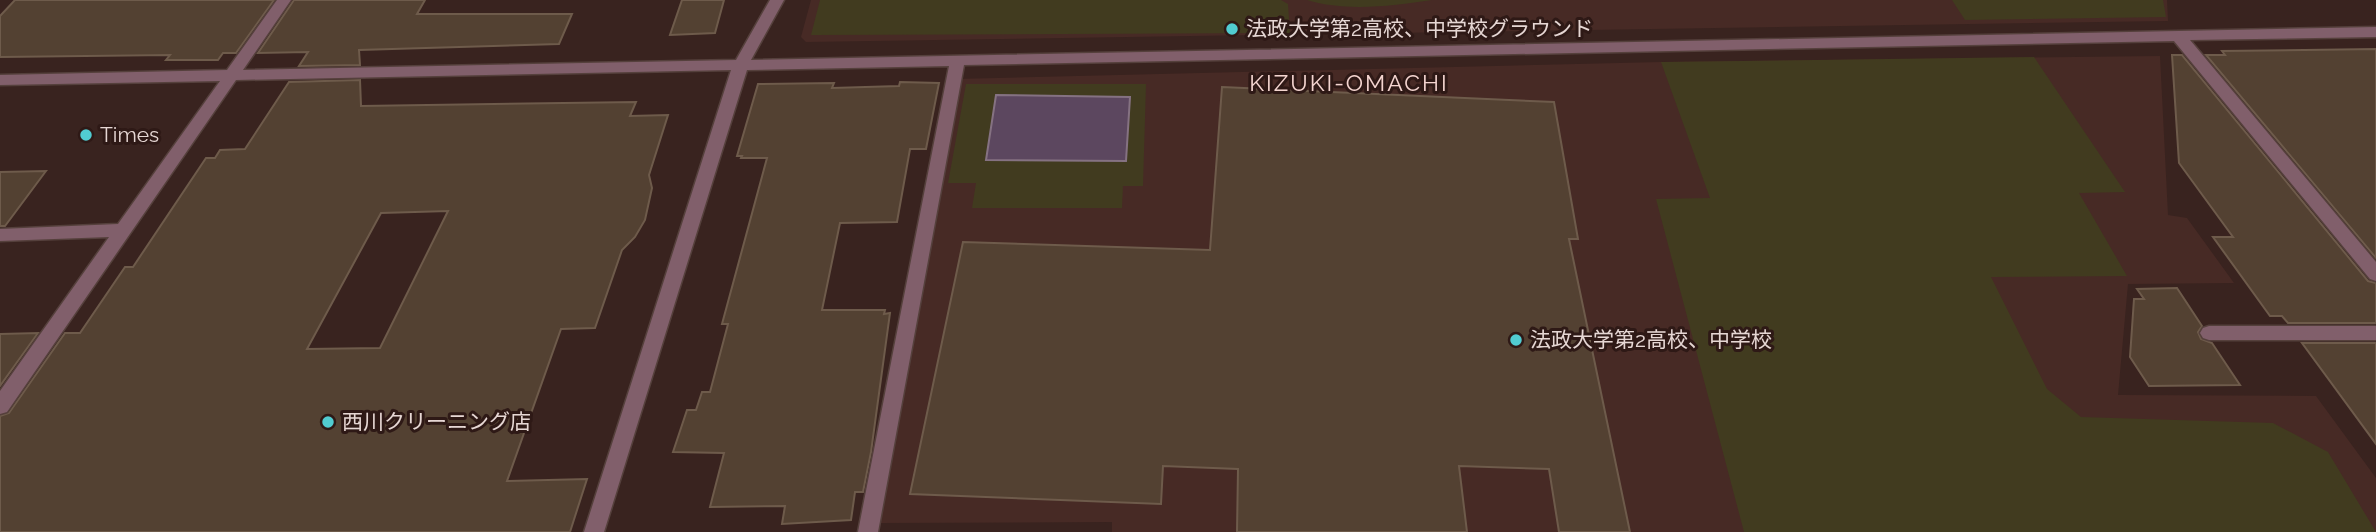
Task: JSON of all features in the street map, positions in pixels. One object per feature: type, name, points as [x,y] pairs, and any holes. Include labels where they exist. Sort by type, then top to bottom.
[{"type":"street","points":[[0,406],[284,0]]},
{"type":"street","points":[[594,532],[741,64],[777,0]]},
{"type":"street","points":[[0,80],[2376,32]]},
{"type":"street","points":[[2179,37],[2376,274]]},
{"type":"street","points":[[868,532],[957,61]]},
{"type":"street","points":[[0,235],[124,230]]},
{"type":"street","points":[[2209,333],[2376,333]]},
{"type":"shaded area","name":"法政大学第2高校、中学校グラウンド","points":[[811,0],[2167,0],[2168,21],[806,42],[801,37]]},
{"type":"shaded area","points":[[820,0],[1281,0],[1288,4],[1290,33],[811,35]]},
{"type":"shaded area","points":[[1307,0],[1432,0],[1353,7]]},
{"type":"shaded area","points":[[1952,0],[2163,0],[2166,17],[1965,20]]},
{"type":"shaded area","name":"法政大学第2高校、中学校","points":[[2160,56],[2168,215],[2187,218],[2234,283],[2128,284],[2118,395],[2316,396],[2376,478],[2376,532],[1112,532],[1112,522],[877,523],[955,79],[1661,62]]},
{"type":"shaded area","points":[[2034,57],[2125,192],[2079,193],[2127,276],[1991,277],[2047,389],[2081,417],[2273,423],[2328,452],[2376,532],[1744,532],[1656,199],[1710,198],[1661,62]]},
{"type":"shaded area","points":[[966,84],[1146,84],[1143,186],[1123,186],[1122,208],[972,208],[976,183],[948,183]]},
{"type":"shaded area","points":[[996,95],[1130,97],[1126,161],[986,160]]},
{"type":"building","points":[[15,0],[274,0],[236,53],[223,53],[218,60],[166,60],[170,55],[0,57],[0,16]]},
{"type":"building","points":[[294,0],[425,0],[417,14],[572,14],[559,44],[359,50],[360,65],[299,66],[308,52],[258,53]]},
{"type":"building","points":[[682,0],[724,0],[715,33],[670,35]]},
{"type":"building","points":[[2376,49],[2376,258],[2206,55],[2225,55],[2222,51]]},
{"type":"building","points":[[2172,55],[2182,55],[2368,281],[2376,283],[2376,323],[2288,323],[2282,316],[2270,316],[2213,237],[2233,237],[2179,163]]},
{"type":"building","points":[[360,80],[361,106],[636,102],[630,116],[668,115],[649,175],[652,188],[645,220],[635,237],[622,250],[595,328],[561,329],[507,481],[587,479],[570,532],[0,532],[0,416],[9,413],[65,333],[80,333],[125,267],[133,267],[206,158],[215,158],[220,150],[245,149],[289,82]],"holes":[[[448,211],[380,348],[307,349],[381,213]]]},
{"type":"building","points":[[900,82],[939,83],[926,149],[910,149],[897,222],[840,223],[822,310],[885,310],[884,314],[890,313],[871,452],[863,492],[855,492],[851,520],[782,524],[785,506],[710,507],[724,453],[673,452],[687,410],[696,410],[702,392],[710,392],[728,324],[722,324],[767,158],[737,156],[758,84],[834,83],[832,88],[899,86]]},
{"type":"building","points":[[1222,87],[1554,102],[1578,239],[1569,239],[1630,532],[1559,532],[1549,469],[1459,466],[1467,532],[1237,532],[1238,469],[1163,466],[1161,504],[910,494],[963,242],[1210,250]]},
{"type":"building","points":[[46,171],[5,226],[0,226],[0,172]]},
{"type":"building","points":[[2177,288],[2202,326],[2198,332],[2201,339],[2212,343],[2240,385],[2149,386],[2130,357],[2134,299],[2144,299],[2137,289]]},
{"type":"building","points":[[38,333],[0,386],[0,334]]},
{"type":"building","points":[[2302,343],[2376,343],[2376,444]]},
{"type":"place","name":"法政大学第2高校、中学校グラウンド","points":[[1232,29]]},
{"type":"place","name":"Times","points":[[86,135]]},
{"type":"place","name":"法政大学第2高校、中学校","points":[[1516,340]]},
{"type":"place","name":"西川クリーニング店","points":[[328,422]]},
{"type":"district","name":"KIZUKI-OMACHI","points":[[1349,83]]}]
